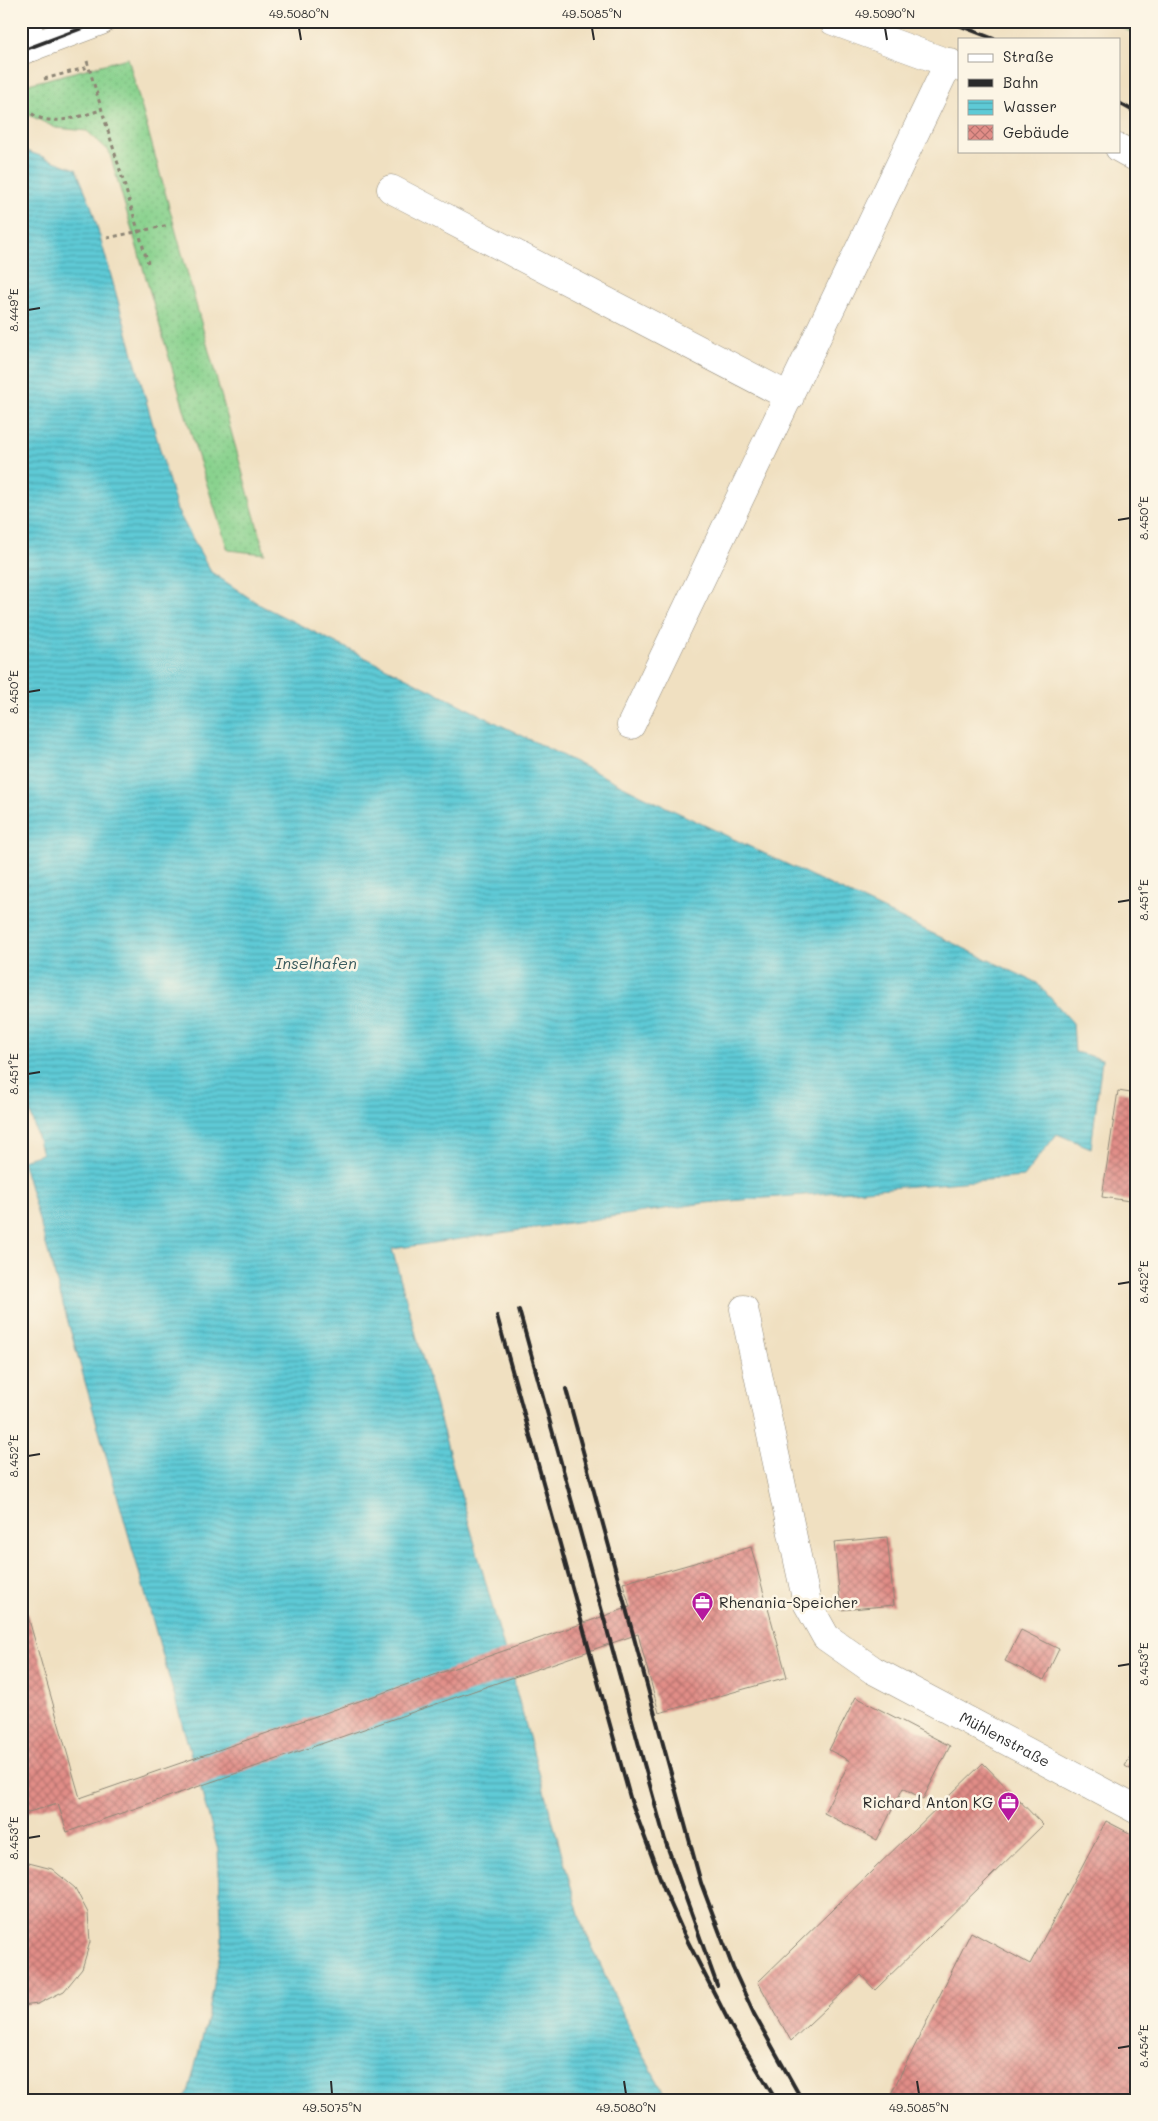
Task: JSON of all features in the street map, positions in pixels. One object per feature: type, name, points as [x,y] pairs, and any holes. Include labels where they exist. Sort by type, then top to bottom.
[{"type":"street","points":[[26,21],[27,49],[101,21]]},
{"type":"street","points":[[631,725],[790,396],[954,64],[832,21]]},
{"type":"street","points":[[1120,149],[1137,158]]},
{"type":"street","points":[[390,189],[790,396]]},
{"type":"street","name":"Mühlenstraße","points":[[744,1308],[807,1603],[826,1637],[873,1670],[1137,1810]]},
{"type":"path","points":[[60,75],[89,67],[148,263]]},
{"type":"path","points":[[21,102],[23,108],[46,120],[60,121],[101,110]]},
{"type":"path","points":[[107,238],[168,225]]},
{"type":"green space","points":[[1109,21],[1137,21],[1137,35]]},
{"type":"green space","points":[[128,58],[265,554],[228,550],[196,450],[109,151],[87,131],[56,128],[29,115],[21,100],[21,86]]},
{"type":"water","name":"Inselhafen","points":[[21,149],[76,169],[91,205],[177,510],[211,572],[260,605],[643,796],[1037,983],[1073,1023],[1075,1052],[1102,1059],[1091,1148],[1057,1134],[1023,1177],[705,1203],[392,1249],[581,1922],[633,2037],[668,2100],[182,2100],[189,2090],[209,2011],[222,1941],[218,1850],[22,1160],[42,1154],[21,1079]]},
{"type":"building","points":[[1118,1091],[1137,1094],[1137,1202],[1102,1197]]},
{"type":"building","points":[[887,1537],[894,1605],[841,1610],[834,1542]]},
{"type":"building","points":[[751,1547],[787,1677],[659,1713],[638,1634],[67,1832],[58,1804],[21,1814],[21,1592],[80,1798],[630,1607],[623,1583]]},
{"type":"building","points":[[1021,1630],[1059,1649],[1044,1680],[1005,1661]]},
{"type":"building","points":[[856,1697],[950,1746],[923,1799],[903,1788],[877,1840],[824,1813],[850,1761],[829,1750]]},
{"type":"building","points":[[1137,1744],[1137,1773],[1125,1766]]},
{"type":"building","points":[[983,1763],[1043,1825],[875,1990],[861,1975],[791,2041],[758,1982]]},
{"type":"building","points":[[1106,1821],[1137,1837],[1137,2100],[888,2100],[971,1932],[1030,1964]]},
{"type":"building","points":[[21,1861],[52,1869],[75,1888],[88,1913],[90,1942],[82,1969],[64,1991],[38,2004],[21,2006]]},
{"type":"railway","points":[[21,51],[101,21]]},
{"type":"railway","points":[[948,21],[991,38]]},
{"type":"railway","points":[[1120,104],[1137,113]]},
{"type":"railway","points":[[519,1310],[665,1840],[717,1985]]},
{"type":"railway","points":[[497,1316],[631,1801],[665,1891],[685,1936],[731,2026],[776,2100]]},
{"type":"railway","points":[[566,1389],[701,1883],[733,1968],[754,2014],[802,2100]]},
{"type":"place","name":"Rhenania-Speicher","points":[[703,1622]]},
{"type":"place","name":"Richard Anton KG","points":[[1009,1822]]}]
